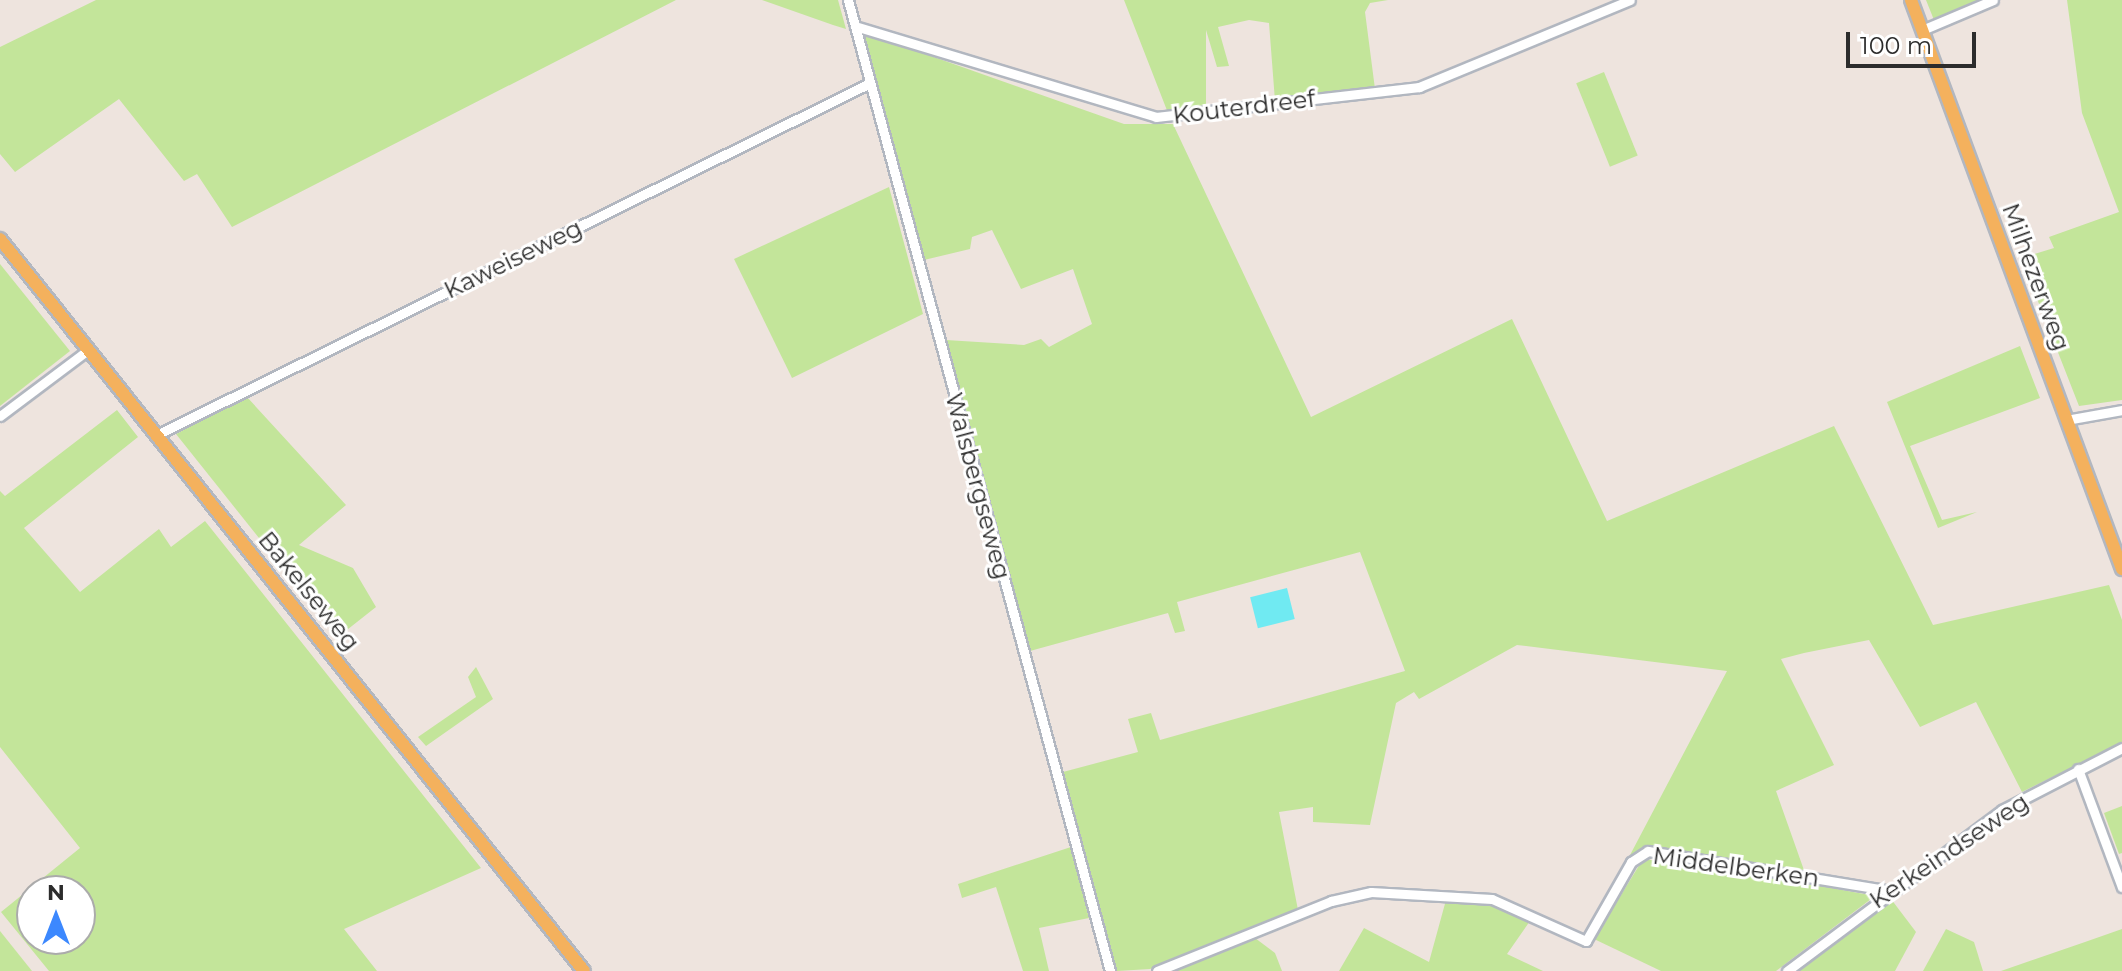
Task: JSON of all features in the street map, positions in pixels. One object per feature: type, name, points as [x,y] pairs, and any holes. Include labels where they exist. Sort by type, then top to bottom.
[{"type":"main road","name":"Milhezerweg","points":[[1911,0],[2122,569]]},
{"type":"main road","name":"Bakelseweg","points":[[0,239],[584,971]]},
{"type":"street","name":"Walsbergseweg","points":[[848,0],[1110,971]]},
{"type":"street","name":"Kouterdreef","points":[[855,26],[1156,117],[1419,87],[1630,0]]},
{"type":"street","points":[[1922,30],[1993,0]]},
{"type":"street","name":"Kaweiseweg","points":[[156,435],[870,83]]},
{"type":"street","points":[[0,416],[88,350]]},
{"type":"street","points":[[2066,420],[2122,410]]},
{"type":"street","name":"Kerkeindseweg","points":[[1787,971],[1887,890],[2002,810],[2122,748]]},
{"type":"street","points":[[2078,769],[2122,887]]},
{"type":"street","name":"Middelberken","points":[[1157,971],[1331,901],[1371,892],[1492,899],[1586,941],[1631,862],[1648,851],[1887,890]]},
{"type":"green space","points":[[96,0],[676,0],[232,227],[197,174],[184,181],[119,99],[15,172],[0,154],[0,47]]},
{"type":"green space","points":[[762,0],[838,0],[846,29],[833,25]]},
{"type":"green space","points":[[1124,0],[1388,0],[1370,3],[1365,12],[1375,89],[1275,101],[1269,23],[1249,20],[1218,27],[1229,66],[1217,67],[1206,30],[1206,109],[1168,113]]},
{"type":"green space","points":[[1926,0],[1986,0],[1934,20]]},
{"type":"green space","points":[[2067,0],[2122,0],[2122,400],[2079,406],[2021,258],[2054,248],[2049,237],[2119,212],[2082,113]]},
{"type":"green space","points":[[863,32],[1124,124],[1173,124],[1311,417],[1512,319],[1607,521],[1834,426],[1933,625],[2109,585],[2122,620],[2122,743],[2022,792],[1976,702],[1920,727],[1869,640],[1804,653],[1781,659],[1834,765],[1776,791],[1805,873],[1644,849],[1629,857],[1727,671],[1517,645],[1419,699],[1414,692],[1396,703],[1370,825],[1313,822],[1313,807],[1279,812],[1298,910],[1150,969],[1117,971],[1063,772],[1138,752],[1128,719],[1151,713],[1160,740],[1405,671],[1360,552],[1177,602],[1185,631],[1175,633],[1168,613],[1030,651],[946,340],[1024,345],[1041,339],[1049,347],[1092,324],[1073,269],[1021,289],[992,230],[972,237],[970,249],[924,260]]},
{"type":"green space","points":[[1604,72],[1638,155],[1610,167],[1576,83]]},
{"type":"green space","points":[[889,187],[923,314],[792,378],[734,259]]},
{"type":"green space","points":[[0,264],[70,351],[0,406]]},
{"type":"green space","points":[[2020,346],[2040,398],[1910,446],[1942,520],[1977,512],[1938,528],[1887,402]]},
{"type":"green space","points":[[247,397],[346,505],[299,545],[353,568],[376,607],[338,637],[176,434]]},
{"type":"green space","points":[[117,410],[138,437],[24,528],[80,592],[159,529],[171,547],[205,521],[481,868],[344,929],[377,971],[49,971],[36,955],[96,955],[96,875],[47,875],[80,848],[0,747],[0,491],[5,496]]},
{"type":"green space","points":[[476,667],[493,699],[426,746],[418,737],[476,697],[468,677]]},
{"type":"green space","points":[[2122,806],[2122,853],[2119,854],[2104,813]]},
{"type":"green space","points":[[1071,847],[1089,918],[1039,928],[1049,971],[1023,971],[996,887],[962,898],[958,884]]},
{"type":"green space","points":[[1643,859],[1732,870],[1875,896],[1776,971],[1661,971],[1594,939]]},
{"type":"green space","points":[[1891,899],[1916,932],[1895,971],[1796,971]]},
{"type":"green space","points":[[16,900],[16,930],[1,912]]},
{"type":"green space","points":[[1446,900],[1486,903],[1530,921],[1507,954],[1543,971],[1339,971],[1364,928],[1429,962]]},
{"type":"green space","points":[[1946,929],[1974,942],[1983,971],[1923,971]]},
{"type":"green space","points":[[2122,929],[2122,971],[2001,971],[2085,942]]},
{"type":"green space","points":[[0,931],[16,955],[32,971],[0,971]]},
{"type":"green space","points":[[1255,938],[1275,953],[1282,971],[1174,971]]},
{"type":"water","points":[[1287,588],[1295,619],[1258,628],[1250,597]]}]
